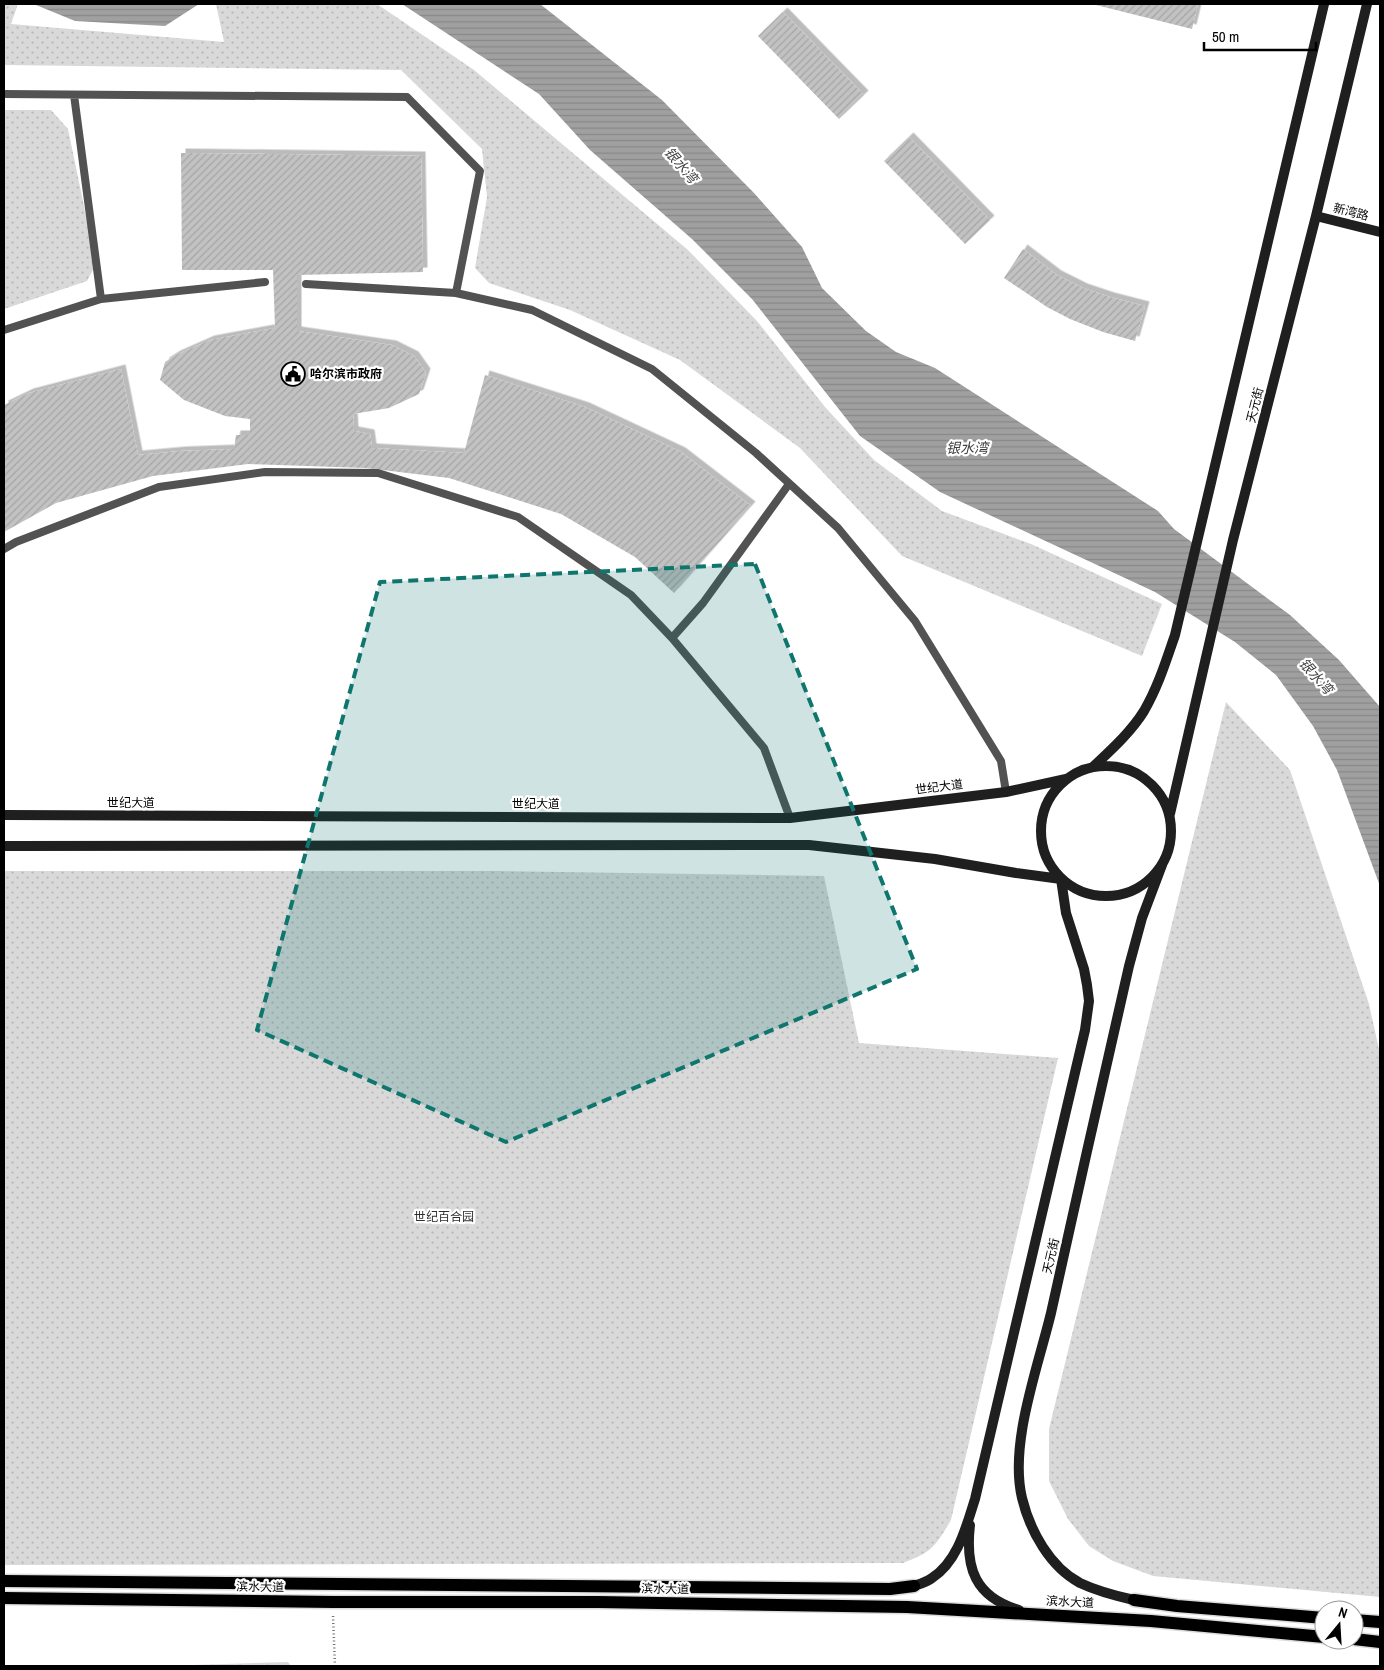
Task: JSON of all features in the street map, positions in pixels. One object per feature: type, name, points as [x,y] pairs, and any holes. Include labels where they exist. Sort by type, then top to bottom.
[{"type":"main road","name":"天元街","points":[[1094,766],[1119,742],[1143,713],[1161,678],[1175,635],[1324,4]]},
{"type":"main road","name":"天元街","points":[[1170,814],[1233,540],[1316,216],[1366,4]]},
{"type":"main road","name":"新湾路","points":[[1316,216],[1380,232]]},
{"type":"main road","points":[[1109,765],[1129,769],[1147,780],[1161,795],[1170,814],[1172,831],[1169,849],[1162,865],[1150,879],[1134,890],[1115,896],[1096,895],[1076,888],[1061,878],[1050,864],[1042,846],[1040,827],[1044,809],[1053,792],[1066,779],[1079,771],[1094,766],[1109,765]]},
{"type":"main road","name":"世纪大道","points":[[4,815],[790,818],[1006,792],[1066,779]]},
{"type":"main road","points":[[4,846],[809,845],[1061,878]]},
{"type":"main road","name":"天元街","points":[[1134,1600],[1080,1583],[1062,1570],[1049,1555],[1029,1519],[1022,1497],[1019,1474],[1022,1428],[1050,1318],[1129,966],[1142,918],[1162,865]]},
{"type":"main road","name":"天元街","points":[[914,1586],[931,1579],[951,1560],[973,1506],[1085,1030],[1089,1001],[1087,985],[1084,969],[1066,913],[1061,878]]},
{"type":"main road","points":[[973,1506],[968,1547],[972,1568],[977,1580],[990,1597],[999,1603],[1031,1614]]},
{"type":"main road","name":"滨水大道","points":[[4,1581],[890,1589],[914,1586]]},
{"type":"main road","name":"滨水大道","points":[[4,1598],[333,1602],[598,1602],[908,1607],[1152,1621],[1314,1636]]},
{"type":"main road","points":[[1134,1600],[1177,1606],[1314,1617]]},
{"type":"main road","points":[[1364,1621],[1380,1622]]},
{"type":"main road","points":[[1364,1640],[1380,1642]]},
{"type":"lane","points":[[4,94],[407,97],[480,171],[456,294]]},
{"type":"lane","points":[[74,95],[101,299]]},
{"type":"lane","points":[[4,330],[101,299],[265,282]]},
{"type":"lane","points":[[306,284],[456,294],[532,310],[652,369],[756,452],[838,528],[915,621],[1001,761],[1006,792]]},
{"type":"lane","points":[[4,549],[16,542],[159,487],[265,472],[378,473],[518,517],[632,595],[672,638],[764,748],[790,818]]},
{"type":"lane","points":[[672,638],[703,603],[789,484]]},
{"type":"path","points":[[333,1602],[335,1666]]},
{"type":"highlighted area","points":[[755,564],[917,969],[506,1142],[257,1030],[380,582]]},
{"type":"green space","points":[[4,4],[18,4],[11,24],[224,42],[216,4],[377,4],[474,70],[688,250],[757,321],[825,407],[874,460],[942,511],[1031,544],[1162,604],[1142,656],[902,556],[800,448],[680,360],[570,310],[489,283],[475,268],[487,197],[482,149],[401,70],[4,65]]},
{"type":"green space","points":[[4,110],[51,110],[68,129],[96,264],[87,281],[4,309]]},
{"type":"green space","points":[[1226,702],[1290,770],[1369,1004],[1380,1054],[1380,1597],[1153,1576],[1113,1561],[1089,1546],[1068,1519],[1049,1481],[1049,1429]]},
{"type":"green space","name":"世纪百合园","points":[[4,871],[498,871],[824,876],[859,1043],[1058,1058],[951,1520],[941,1537],[927,1552],[903,1563],[4,1565]]},
{"type":"green space","points":[[288,1662],[291,1666],[159,1666]]},
{"type":"water","points":[[37,4],[199,4],[165,26],[75,21]]},
{"type":"water","name":"银水湾","points":[[402,4],[540,4],[662,100],[754,193],[802,247],[822,288],[866,331],[896,352],[935,368],[1158,511],[1174,529],[1290,615],[1339,660],[1380,707],[1380,886],[1337,770],[1313,726],[1276,675],[1235,642],[1155,592],[940,492],[860,436],[752,299],[692,239],[590,150],[539,94]]},
{"type":"building","points":[[1092,4],[1198,4],[1192,29]]},
{"type":"building","points":[[783,12],[864,95],[839,119],[758,36]]},
{"type":"building","points":[[909,137],[990,220],[965,244],[884,161]]},
{"type":"building","name":"哈尔滨市政府","points":[[181,153],[421,156],[423,272],[297,275],[297,331],[392,345],[414,356],[426,373],[419,394],[389,408],[353,414],[354,431],[370,434],[372,448],[464,453],[485,375],[585,407],[681,452],[751,506],[674,593],[635,557],[561,514],[449,478],[366,468],[248,464],[153,476],[56,503],[4,532],[4,405],[29,393],[121,369],[138,455],[234,449],[236,435],[250,435],[250,419],[225,416],[184,400],[160,380],[165,362],[176,355],[210,340],[275,328],[273,270],[182,270]]},
{"type":"building","points":[[1023,249],[1057,275],[1083,288],[1145,306],[1135,341],[1103,332],[1070,319],[1047,307],[1004,278]]},
{"type":"place","name":"哈尔滨市政府","points":[[293,374]]}]
